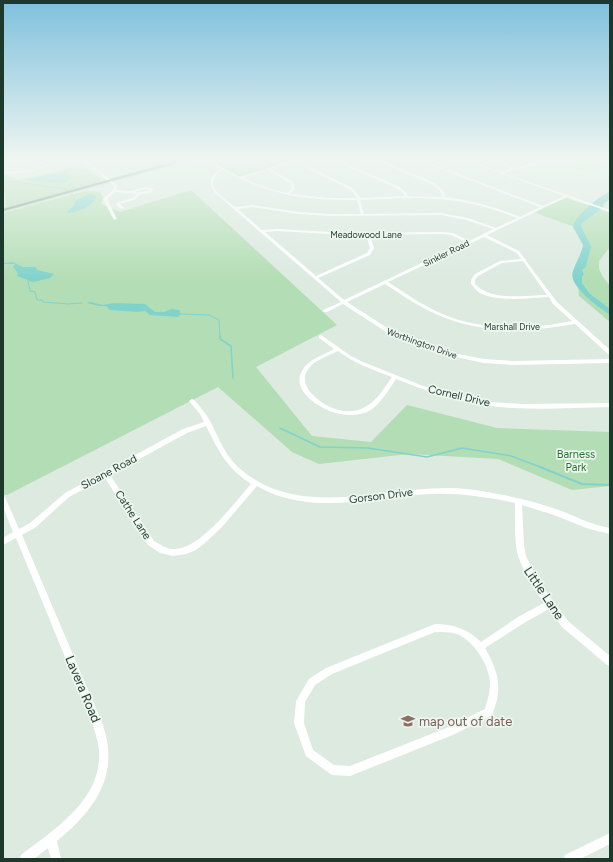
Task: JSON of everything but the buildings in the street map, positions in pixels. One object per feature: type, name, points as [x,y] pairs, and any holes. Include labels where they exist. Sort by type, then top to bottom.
[{"type":"main road","points":[[3,210],[45,199]]},
{"type":"street","points":[[105,199],[115,219]]},
{"type":"street","points":[[122,208],[117,204],[132,199]]},
{"type":"street","name":"Worthington Drive","points":[[224,199],[344,302],[393,334],[467,358],[512,363],[610,361]]},
{"type":"street","points":[[358,199],[363,215]]},
{"type":"street","points":[[451,199],[482,205],[520,218]]},
{"type":"street","points":[[522,199],[543,207]]},
{"type":"street","name":"Sinkler Road","points":[[325,311],[559,199]]},
{"type":"street","points":[[575,199],[610,211]]},
{"type":"street","points":[[234,208],[252,206],[308,214],[447,215],[471,220],[495,229]]},
{"type":"street","name":"Meadowood Lane","points":[[261,231],[277,230],[321,234],[445,233],[469,242]]},
{"type":"street","points":[[315,278],[369,254],[372,248],[368,234]]},
{"type":"street","points":[[483,235],[518,252],[555,303],[610,353]]},
{"type":"street","points":[[525,260],[501,262],[476,275],[473,280],[473,284],[480,291],[496,296],[549,296]]},
{"type":"street","name":"Marshall Drive","points":[[385,282],[441,315],[472,325],[499,328],[551,326],[576,322]]},
{"type":"street","name":"Cornell Drive","points":[[321,336],[356,361],[438,392],[490,404],[531,407],[610,405]]},
{"type":"street","points":[[338,349],[309,366],[302,377],[302,384],[307,391],[328,408],[343,413],[364,410],[376,402],[395,377]]},
{"type":"street","name":"Gorson Drive","points":[[192,401],[201,410],[227,459],[240,472],[256,483],[270,490],[291,497],[319,501],[344,500],[432,490],[471,492],[554,512],[589,526],[610,531]]},
{"type":"street","name":"Sloane Road","points":[[3,542],[33,525],[67,495],[185,431],[208,423]]},
{"type":"street","name":"Cathe Lane","points":[[106,474],[151,543],[160,549],[174,552],[191,549],[206,539],[256,483]]},
{"type":"street","name":"Lavera Road","points":[[3,499],[98,725],[105,747],[102,771],[92,799],[81,814],[25,859]]},
{"type":"street","name":"Little Lane","points":[[518,503],[522,556],[534,582],[571,631],[609,660]]},
{"type":"street","points":[[480,647],[521,620],[550,604]]},
{"type":"street","points":[[450,627],[469,635],[480,647],[493,670],[496,688],[489,712],[452,731],[350,771],[332,770],[309,753],[300,723],[301,701],[312,682],[329,671],[435,628],[450,627]]},
{"type":"street","points":[[569,859],[610,838]]},
{"type":"street","points":[[51,839],[56,859]]},
{"type":"green space","points":[[5,199],[35,199],[6,207]]},
{"type":"green space","name":"Barness Park","points":[[54,199],[102,199],[101,204],[120,212],[161,199],[201,199],[337,325],[256,367],[312,436],[371,442],[407,405],[497,428],[610,432],[610,486],[572,490],[498,459],[409,454],[319,464],[292,452],[218,387],[7,495],[3,495],[3,213]]},
{"type":"green space","points":[[563,199],[570,199],[610,213],[610,247],[599,261],[599,269],[610,286],[610,322],[579,296],[577,273],[585,244],[575,227],[533,212]]},
{"type":"water","points":[[95,199],[85,208],[75,212],[66,213],[75,204],[76,200]]},
{"type":"water","points":[[597,199],[610,199],[603,205],[604,207],[582,223],[581,226],[591,247],[586,267],[582,270],[584,275],[582,276],[582,283],[589,293],[610,309],[610,315],[579,290],[572,277],[583,245],[573,227],[574,222]]},
{"type":"water","points":[[13,262],[23,267],[36,267],[37,270],[54,274],[50,278],[33,282],[17,276],[18,273],[13,267],[15,264],[3,264]]},
{"type":"water","points":[[90,302],[103,305],[114,303],[145,304],[155,312],[164,312],[171,309],[179,310],[181,314],[178,317],[150,315],[145,311],[137,312],[110,310],[106,306],[87,303]]},
{"type":"waterway","points":[[28,281],[30,291],[35,292],[37,300],[42,300],[43,302],[68,304],[82,303]]},
{"type":"waterway","points":[[181,314],[209,315],[219,320],[220,337]]},
{"type":"waterway","points":[[220,337],[220,339],[231,346],[233,378]]},
{"type":"waterway","points":[[280,428],[320,447],[368,448],[427,457],[462,448],[511,456],[543,468]]},
{"type":"waterway","points":[[540,467],[582,484],[610,485]]},
{"type":"place","name":"map out of date","points":[[408,721]]}]
